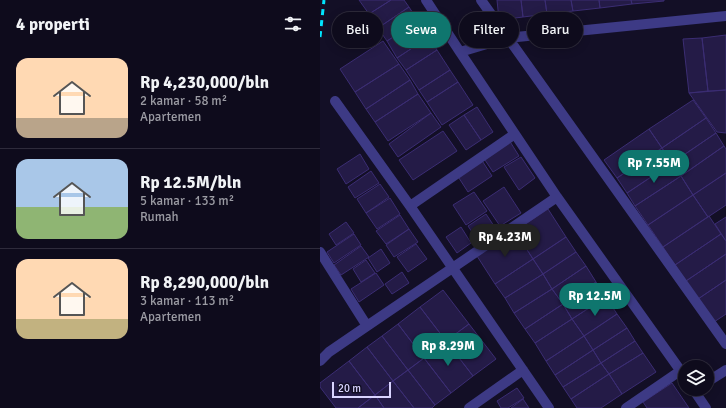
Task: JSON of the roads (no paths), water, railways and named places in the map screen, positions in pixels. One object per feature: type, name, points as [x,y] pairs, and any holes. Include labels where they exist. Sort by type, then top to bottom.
[{"type":"street","points":[[426,0],[557,197],[678,367]]},
{"type":"street","points":[[481,0],[489,12]]},
{"type":"street","points":[[519,37],[726,16]]},
{"type":"street","points":[[460,52],[473,48]]},
{"type":"street","points":[[514,48],[726,344]]},
{"type":"street","points":[[335,102],[410,206],[549,408]]},
{"type":"street","points":[[410,206],[515,134]]},
{"type":"street","points":[[320,361],[329,352],[557,197]]},
{"type":"street","points":[[320,252],[367,326]]},
{"type":"street","points":[[469,408],[523,370]]},
{"type":"street","points":[[714,378],[725,373]]},
{"type":"street","points":[[626,408],[678,377]]},
{"type":"street","points":[[698,396],[706,408]]},
{"type":"railway","points":[[320,37],[324,0]]}]
